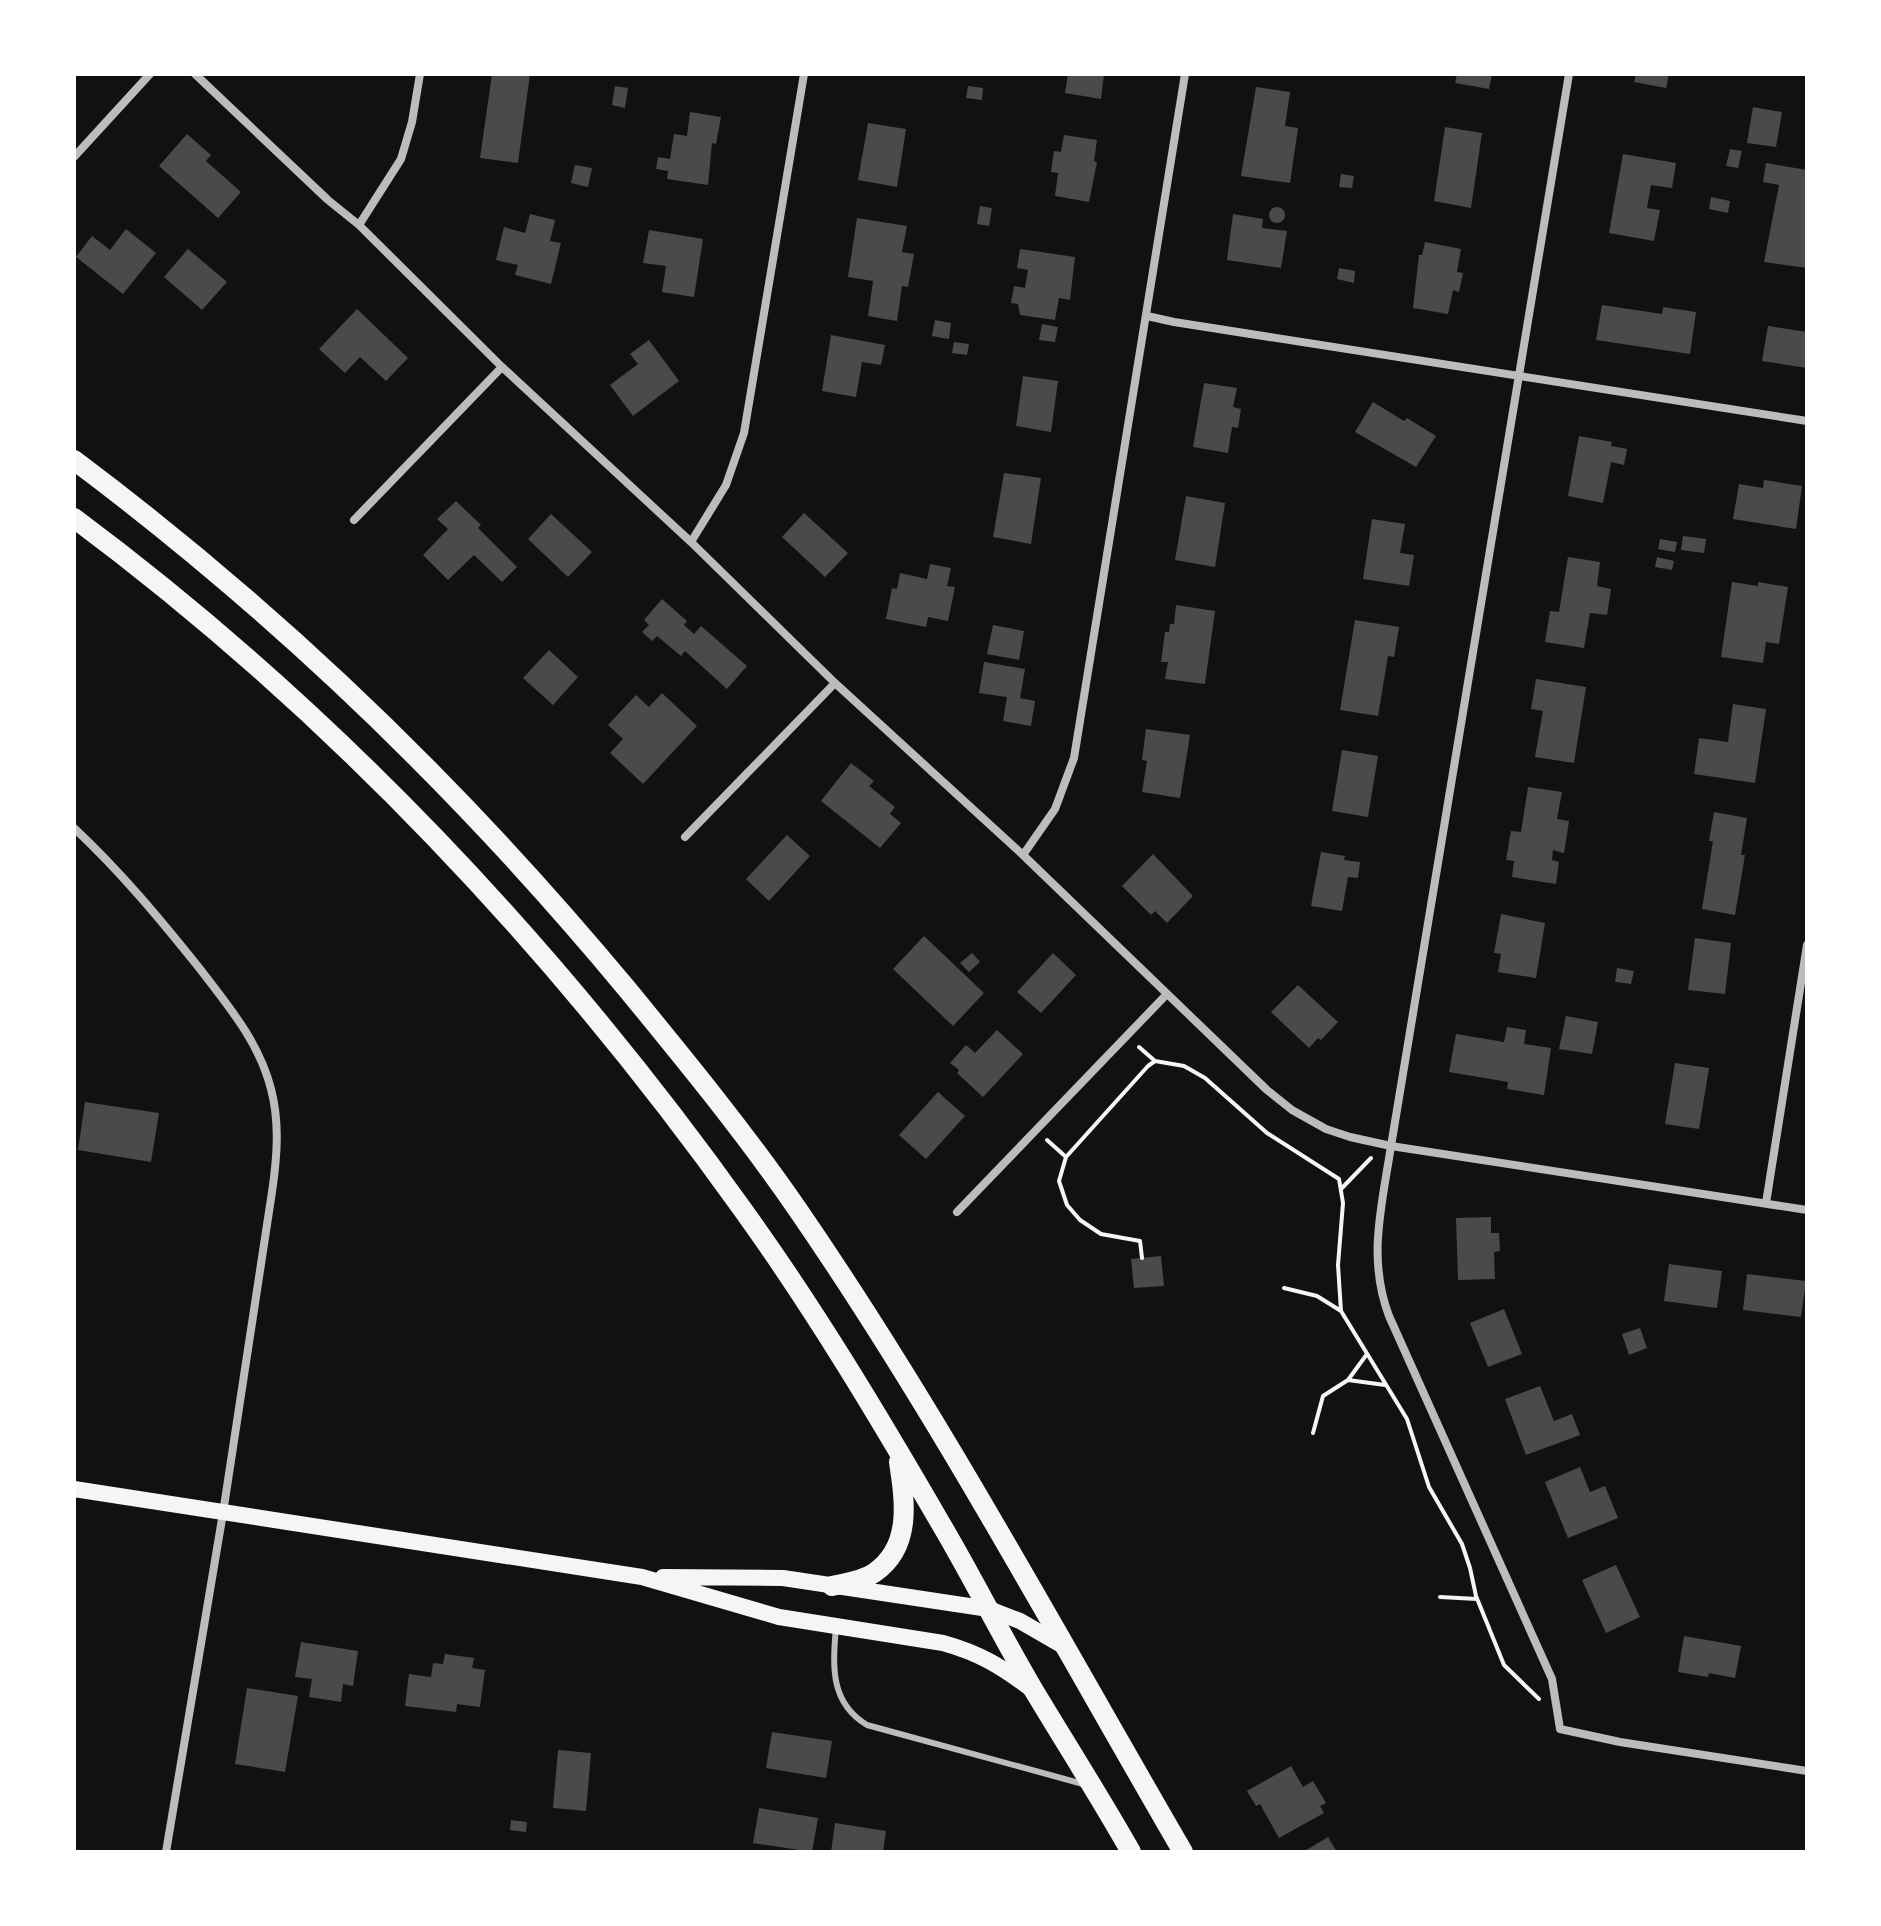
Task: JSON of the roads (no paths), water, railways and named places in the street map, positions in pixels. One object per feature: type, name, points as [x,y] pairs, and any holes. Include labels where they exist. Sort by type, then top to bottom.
[{"type":"main road","points":[[74,460],[238,591],[368,707],[497,840],[578,930],[725,1109],[797,1209],[902,1371],[1183,1852]]},
{"type":"main road","points":[[74,518],[263,671],[384,785],[520,929],[616,1044],[744,1210],[797,1289],[897,1450],[1035,1693],[1131,1852]]},
{"type":"main road","points":[[832,1586],[873,1574],[893,1554],[901,1537],[904,1516],[897,1450]]},
{"type":"main road","points":[[74,1489],[642,1577],[779,1617],[943,1643],[974,1652],[999,1665],[1035,1693]]},
{"type":"main road","points":[[642,1577],[783,1578],[989,1609],[1020,1621],[1065,1647]]},
{"type":"street","points":[[74,157],[150,74]]},
{"type":"street","points":[[195,74],[328,200],[359,225],[502,367],[691,542],[835,683],[1023,855],[1166,995],[1292,1110],[1326,1129],[1391,1146],[1807,1210]]},
{"type":"street","points":[[359,225],[401,159],[412,122],[420,74]]},
{"type":"street","points":[[691,542],[726,485],[744,433],[804,74]]},
{"type":"street","points":[[1023,855],[1055,809],[1074,758],[1185,74]]},
{"type":"street","points":[[1569,74],[1391,1146],[1377,1236],[1376,1271],[1381,1296],[1552,1679],[1560,1729],[1620,1742],[1807,1771]]},
{"type":"street","points":[[1147,316],[1807,421]]},
{"type":"street","points":[[354,520],[502,367]]},
{"type":"street","points":[[685,837],[835,683]]},
{"type":"street","points":[[74,828],[117,868],[241,1023],[263,1064],[275,1107],[277,1150],[274,1180],[223,1513],[166,1852]]},
{"type":"street","points":[[1766,1203],[1807,945]]},
{"type":"street","points":[[957,1212],[1166,995]]},
{"type":"lane","points":[[836,1626],[835,1682],[841,1701],[854,1717],[867,1725],[1094,1788]]}]
